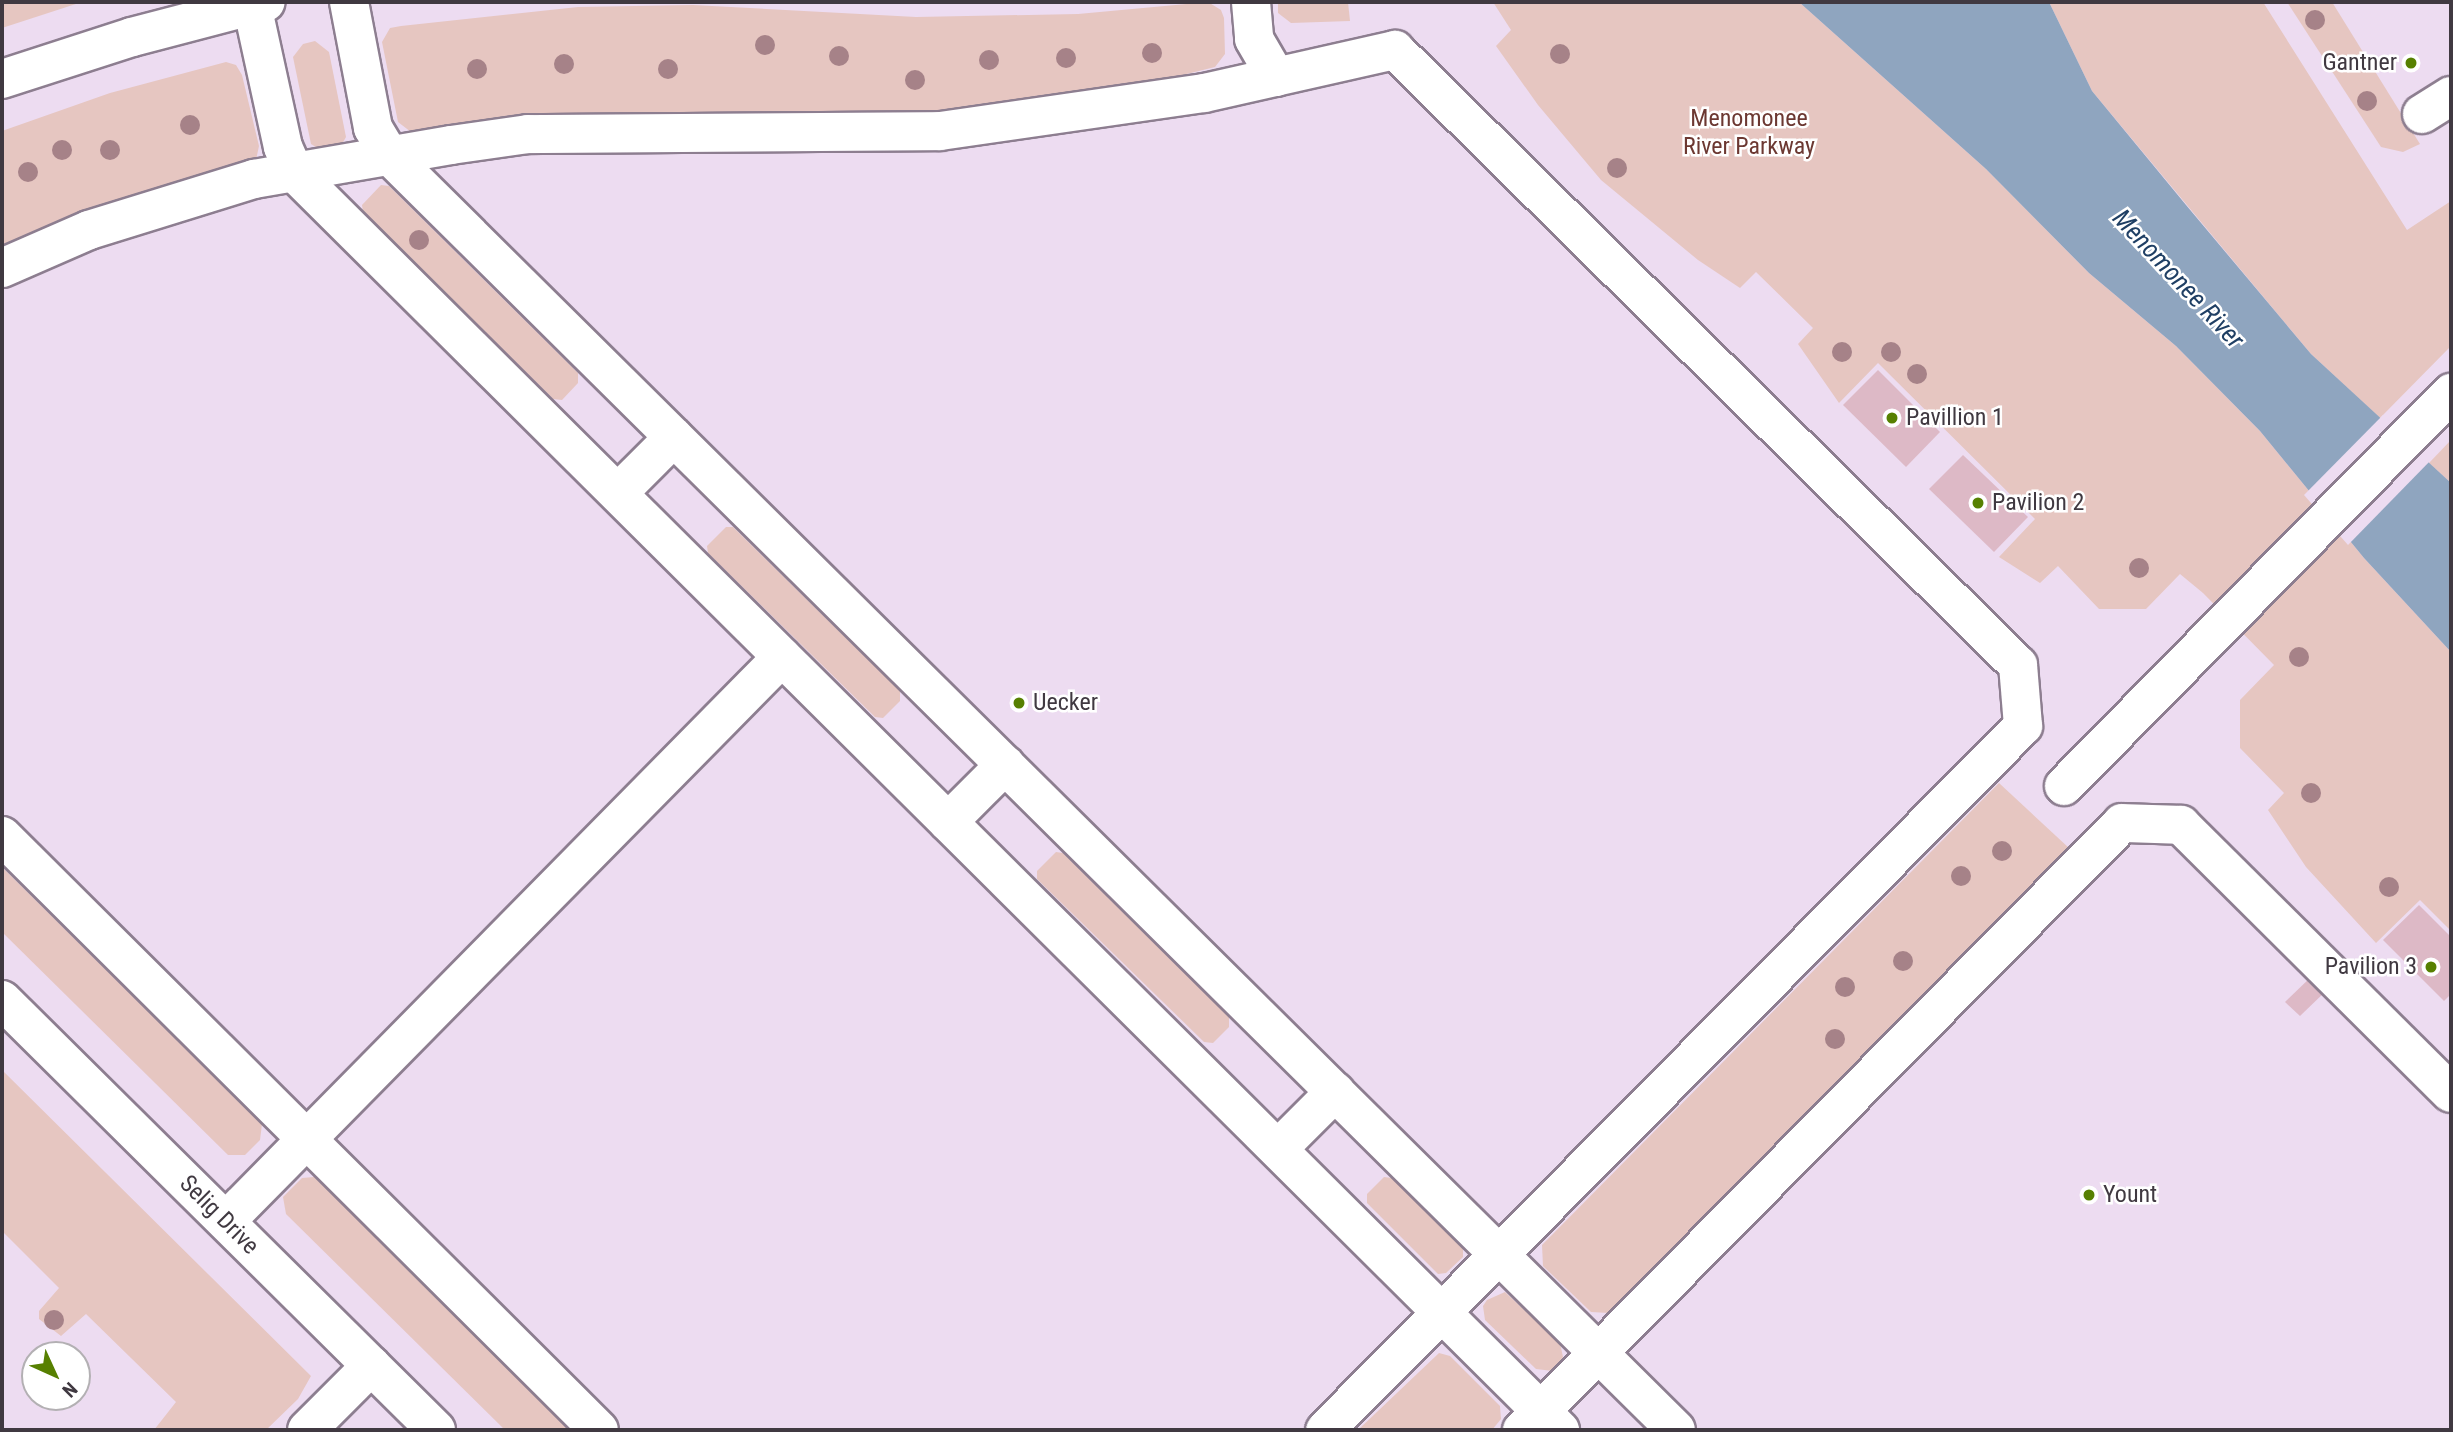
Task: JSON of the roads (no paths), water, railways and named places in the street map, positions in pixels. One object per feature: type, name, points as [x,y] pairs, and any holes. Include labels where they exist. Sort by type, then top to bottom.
[{"type":"street","points":[[349,2],[373,128],[390,156],[1676,1430]]},
{"type":"street","points":[[1251,2],[1254,39],[1276,77]]},
{"type":"street","points":[[2,79],[259,3],[283,148],[294,172],[1442,1313],[1540,1424],[1597,1353],[2122,823],[2181,825],[2451,1093]]},
{"type":"street","points":[[2,268],[89,230],[254,178],[528,134],[940,131],[1204,93],[1395,50],[2018,664],[2023,726],[1325,1430]]},
{"type":"street","points":[[2064,786],[2451,393]]},
{"type":"street","points":[[618,493],[674,437]]},
{"type":"street","points":[[226,1221],[782,657]]},
{"type":"street","points":[[948,822],[1005,765]]},
{"type":"street","points":[[2,836],[599,1430]]},
{"type":"street","name":"Selig Drive","points":[[2,1000],[436,1430]]},
{"type":"street","points":[[1278,1149],[1335,1092]]},
{"type":"street","points":[[307,1430],[371,1366]]},
{"type":"water","name":"Menomonee River","points":[[1799,2],[2049,2],[2092,91],[2186,205],[2311,354],[2451,483],[2451,652],[2364,558],[2260,431],[2176,346],[2089,273],[1986,169]]},
{"type":"place","name":"Gantner","points":[[2411,63]]},
{"type":"place","name":"Pavillion 1","points":[[1892,418]]},
{"type":"place","name":"Pavilion 2","points":[[1978,503]]},
{"type":"place","name":"Uecker","points":[[1019,703]]},
{"type":"place","name":"Pavilion 3","points":[[2431,967]]},
{"type":"place","name":"Yount","points":[[2089,1195]]},
{"type":"park label","name":"Menomonee River Parkway","points":[[1749,133]]}]
